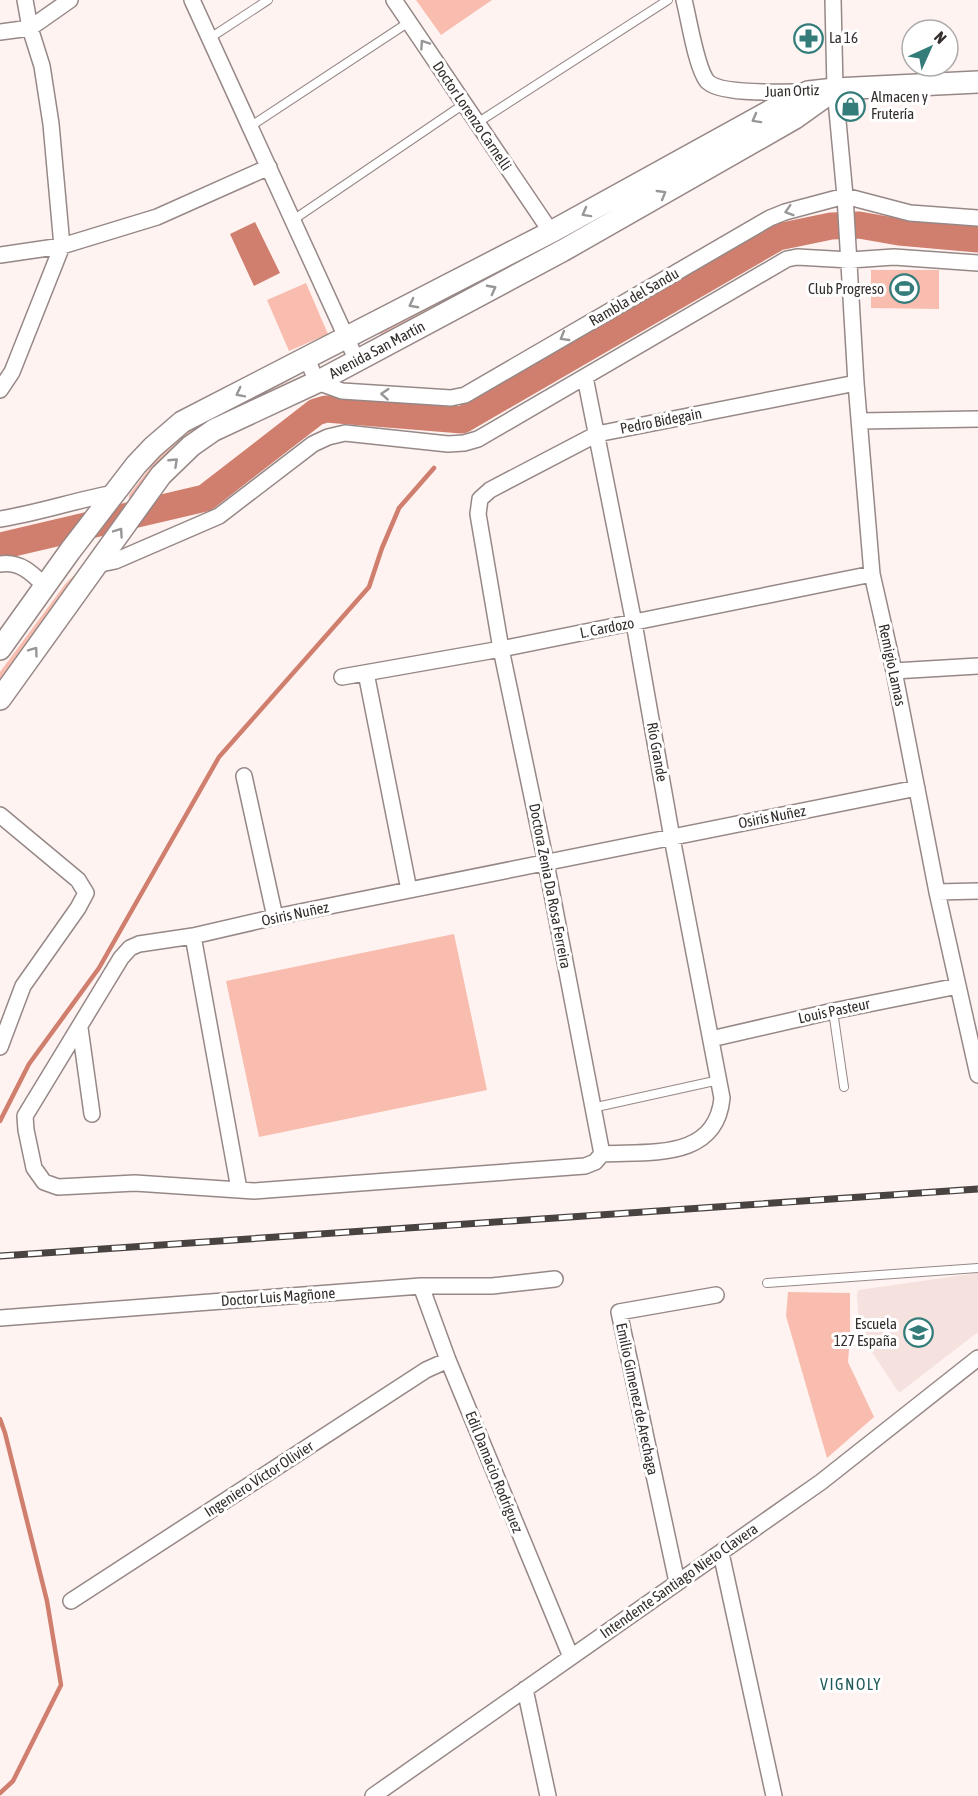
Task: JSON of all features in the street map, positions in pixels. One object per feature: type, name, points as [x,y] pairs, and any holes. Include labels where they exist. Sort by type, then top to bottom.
[{"type":"street","points":[[0,390],[12,372],[62,246],[49,112],[42,66],[30,28],[25,0]]},
{"type":"street","points":[[0,32],[30,28],[69,0]]},
{"type":"street","points":[[192,0],[357,361]]},
{"type":"street","name":"Doctor Lorenzo Carnelli","points":[[394,0],[550,232]]},
{"type":"street","name":"Juan Ortiz","points":[[684,0],[701,70],[715,87],[753,92],[808,92],[978,82]]},
{"type":"street","name":"Remigio Lamas","points":[[833,0],[835,89],[872,574],[894,671],[937,892],[978,1075]]},
{"type":"street","name":"Avenida San Martín","points":[[0,699],[136,507],[161,475],[191,446],[214,430],[317,382],[572,245],[795,118],[835,89]]},
{"type":"street","name":"Avenida San Martín","points":[[0,649],[108,502],[153,447],[182,422],[347,339],[550,232],[808,92]]},
{"type":"street","points":[[0,255],[62,246],[157,217],[269,167]]},
{"type":"street","name":"Rambla del Sandu","points":[[317,382],[342,391],[452,398],[465,395],[770,218],[785,212],[845,201],[910,213],[978,218]]},
{"type":"street","points":[[98,561],[115,561],[219,516],[313,444],[328,437],[345,433],[448,444],[478,439],[787,259],[849,254],[978,263]]},
{"type":"street","points":[[306,359],[317,382]]},
{"type":"street","name":"Río Grande","points":[[585,376],[634,622],[672,838],[722,1098],[721,1113],[714,1126],[702,1140],[689,1147],[602,1154]]},
{"type":"street","name":"Pedro Bidegain","points":[[480,499],[490,490],[597,434],[856,383]]},
{"type":"street","points":[[860,421],[978,418]]},
{"type":"street","points":[[0,519],[33,514],[81,499],[108,502]]},
{"type":"street","name":"Doctora Zenia Da Rosa Ferreira","points":[[480,499],[478,514],[501,649],[546,863],[602,1154]]},
{"type":"street","points":[[0,564],[9,562],[21,566],[45,586]]},
{"type":"street","name":"L. Cardozo","points":[[342,677],[501,649],[872,574]]},
{"type":"street","points":[[894,671],[978,666]]},
{"type":"street","points":[[366,673],[409,890]]},
{"type":"street","points":[[244,776],[275,917]]},
{"type":"street","name":"Osiris Nuñez","points":[[239,1189],[135,1183],[58,1187],[44,1182],[34,1168],[25,1116],[121,958],[130,948],[139,944],[194,936],[275,917],[917,788]]},
{"type":"street","points":[[0,815],[78,880],[86,893],[23,986],[0,1047]]},
{"type":"street","points":[[937,892],[978,891]]},
{"type":"street","points":[[194,936],[239,1189],[254,1191],[585,1166],[595,1162],[602,1154]]},
{"type":"street","name":"Louis Pasteur","points":[[711,1039],[958,986]]},
{"type":"street","points":[[80,1028],[92,1114]]},
{"type":"street","name":"Doctor Luis Magñone","points":[[0,1318],[421,1286],[492,1286],[555,1279]]},
{"type":"street","name":"Edil Damacio Rodríguez","points":[[421,1286],[448,1360],[571,1657]]},
{"type":"street","name":"Emilio Gimenez de Arechaga","points":[[676,1582],[619,1312],[716,1295]]},
{"type":"street","name":"Intendente Santiago Nieto Clavera","points":[[373,1796],[821,1482],[978,1358]]},
{"type":"street","name":"Ingeniero Víctor Olivier","points":[[71,1601],[416,1377],[448,1360]]},
{"type":"street","points":[[721,1553],[774,1796]]},
{"type":"street","points":[[525,1689],[548,1796]]},
{"type":"lane","points":[[210,38],[268,0]]},
{"type":"lane","points":[[477,123],[668,0]]},
{"type":"lane","points":[[251,126],[410,22]]},
{"type":"lane","points":[[293,220],[464,104]]},
{"type":"lane","points":[[833,1011],[843,1087]]},
{"type":"lane","points":[[592,1108],[719,1080]]},
{"type":"lane","points":[[767,1283],[978,1268]]},
{"type":"shaded area","points":[[416,0],[492,0],[441,35]]},
{"type":"shaded area","points":[[781,113],[570,238],[381,335],[377,332]]},
{"type":"shaded area","points":[[255,222],[280,273],[254,286],[230,234]]},
{"type":"shaded area","name":"Club Progreso","points":[[871,270],[939,270],[939,309],[871,308]]},
{"type":"shaded area","points":[[306,283],[328,334],[289,351],[267,300]]},
{"type":"shaded area","points":[[291,376],[292,379],[199,428],[129,503],[129,495],[162,452],[178,436]]},
{"type":"shaded area","points":[[81,569],[0,684],[0,672],[66,583]]},
{"type":"shaded area","points":[[454,934],[487,1090],[259,1137],[226,981]]},
{"type":"shaded area","name":"Escuela 127 España","points":[[978,1273],[978,1332],[899,1393],[860,1334],[858,1290]]},
{"type":"shaded area","points":[[788,1292],[850,1293],[848,1362],[874,1417],[827,1458],[786,1316]]},
{"type":"waterway","points":[[0,546],[205,498],[316,412],[326,409],[462,420],[778,237],[831,226],[859,225],[899,232],[978,239]]},
{"type":"waterway","points":[[0,1121],[29,1064],[99,968],[219,757],[369,587],[399,508],[434,468]]},
{"type":"waterway","points":[[0,1419],[47,1601],[61,1685],[13,1781],[0,1793]]},
{"type":"railway","points":[[0,1256],[978,1189]]},
{"type":"place","name":"La 16","points":[[808,38]]},
{"type":"place","name":"Almacen y Frutería","points":[[850,106]]},
{"type":"place","name":"Club Progreso","points":[[905,289]]},
{"type":"place","name":"Escuela 127 España","points":[[918,1333]]},
{"type":"district","name":"VIGNOLY","points":[[851,1684]]}]
